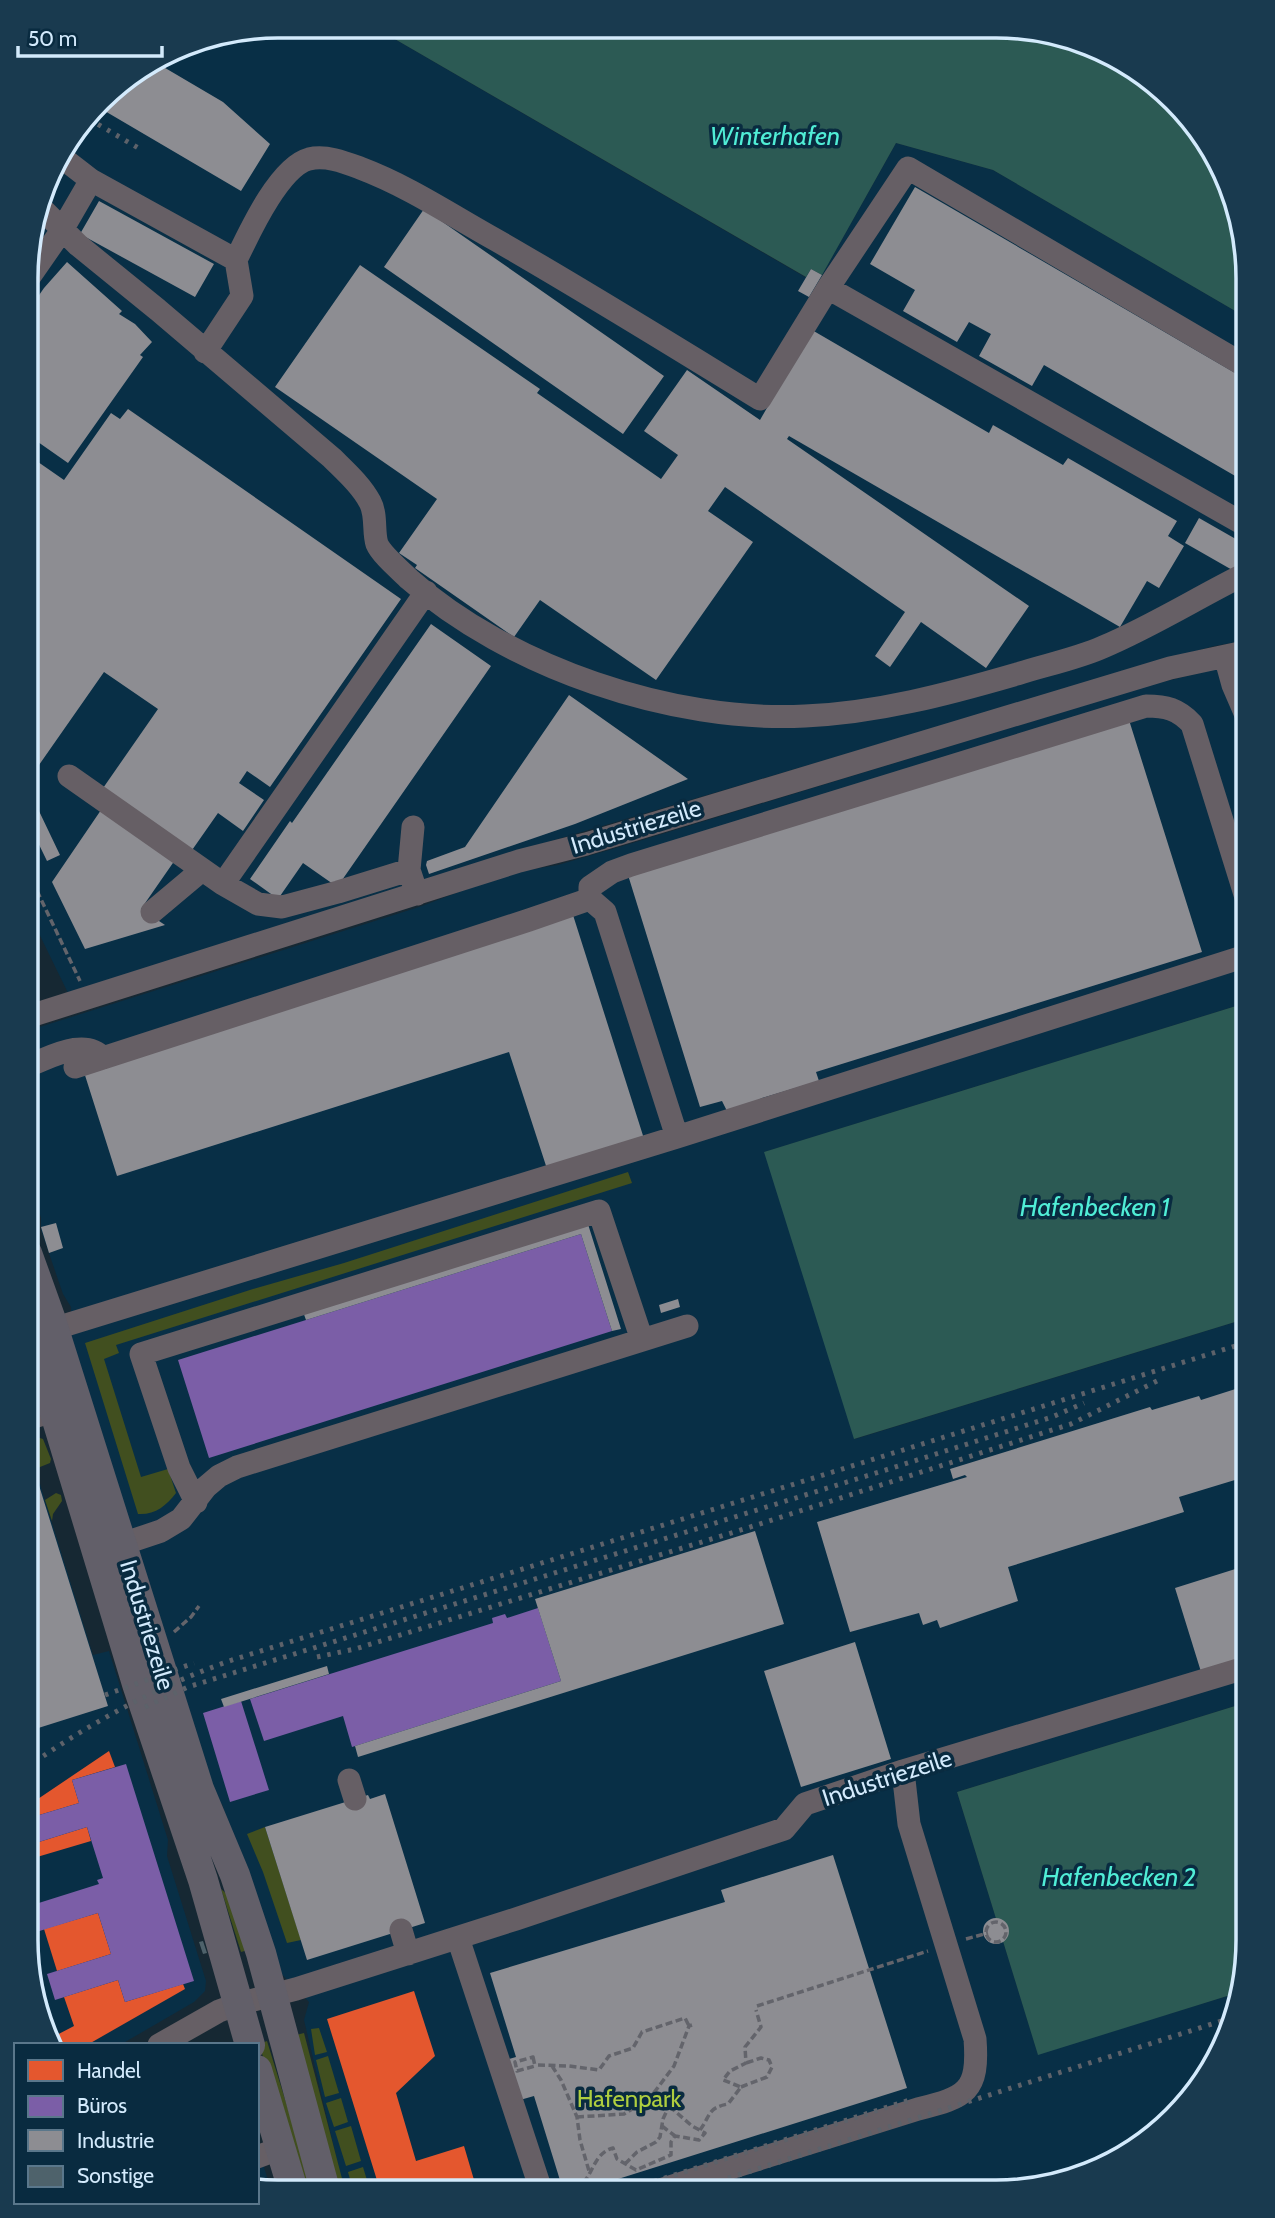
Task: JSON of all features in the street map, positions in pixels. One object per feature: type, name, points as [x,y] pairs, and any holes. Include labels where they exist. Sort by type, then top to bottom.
[{"type":"main road","name":"Industriezeile","points":[[38,1344],[53,1412],[235,1875],[272,1995],[322,2179]]},
{"type":"main road","name":"Industriezeile","points":[[109,1549],[137,1684],[203,1880],[249,2043]]},
{"type":"main road","points":[[259,2084],[269,2152],[286,2179]]},
{"type":"street","points":[[205,352],[242,296],[236,260],[264,205],[290,169],[307,160],[326,157],[397,184],[583,290],[760,399],[828,288],[908,168],[1236,360]]},
{"type":"street","points":[[69,163],[91,180],[236,260]]},
{"type":"street","points":[[40,262],[91,180]]},
{"type":"street","points":[[47,215],[332,458],[371,503],[377,544],[394,564],[426,592],[498,641],[585,679],[665,702],[705,710],[771,717],[877,709],[999,679],[1100,649],[1236,579]]},
{"type":"street","points":[[828,288],[1236,520]]},
{"type":"street","points":[[223,884],[426,592]]},
{"type":"street","name":"Industriezeile","points":[[38,1014],[519,861],[586,844],[1170,668],[1236,654]]},
{"type":"street","points":[[1225,656],[1236,692]]},
{"type":"street","points":[[677,1137],[605,912],[590,899],[590,887],[612,872],[1146,706],[1166,706],[1181,712],[1192,724],[1236,868]]},
{"type":"street","points":[[69,776],[202,870],[258,904],[282,907],[409,870]]},
{"type":"street","points":[[413,827],[409,870],[417,894]]},
{"type":"street","points":[[152,912],[202,870]]},
{"type":"street","points":[[75,1067],[590,899]]},
{"type":"street","points":[[38,1329],[677,1137],[1236,958]]},
{"type":"street","points":[[38,1062],[74,1049],[85,1048],[96,1050],[103,1058]]},
{"type":"street","points":[[196,1502],[179,1468],[141,1354],[599,1211],[642,1340]]},
{"type":"street","points":[[109,1549],[161,1531],[181,1519],[213,1482],[237,1466],[687,1326]]},
{"type":"street","name":"Industriezeile","points":[[163,2043],[219,2011],[238,2004],[458,1938],[784,1829],[805,1804],[1236,1671]]},
{"type":"street","points":[[695,2179],[944,2102],[970,2086],[977,2062],[975,2039],[909,1824],[903,1772]]},
{"type":"street","points":[[401,1930],[408,1954]]},
{"type":"street","points":[[458,1938],[537,2179]]},
{"type":"path","points":[[38,894],[87,999]]},
{"type":"path","points":[[173,1634],[199,1606]]},
{"type":"path","points":[[994,1922],[1003,1925],[1006,1931],[999,1941],[992,1941],[987,1933],[987,1927],[994,1922]]},
{"type":"path","points":[[957,1942],[987,1933]]},
{"type":"path","points":[[746,2063],[745,2047],[761,2026],[757,2008],[930,1951]]},
{"type":"path","points":[[537,2065],[533,2057],[515,2062],[517,2071],[537,2065],[599,2070],[609,2056],[633,2048],[642,2032],[685,2018],[690,2025],[674,2066],[650,2098],[624,2114],[577,2117]]},
{"type":"path","points":[[700,2130],[708,2119],[710,2110],[715,2106],[728,2104],[741,2087],[767,2077],[772,2067],[769,2060],[761,2058],[746,2063],[730,2071],[723,2080],[741,2087]]},
{"type":"path","points":[[552,2066],[577,2117],[589,2171]]},
{"type":"path","points":[[650,2098],[669,2106],[692,2126],[705,2133],[699,2140],[675,2136],[662,2126]]},
{"type":"path","points":[[625,2164],[637,2152],[660,2137],[669,2106]]},
{"type":"path","points":[[585,2179],[608,2148],[613,2148],[617,2159],[636,2170],[671,2155],[671,2142],[675,2136]]},
{"type":"shaded area","points":[[262,39],[394,39],[805,277],[811,269],[822,275],[896,143],[993,170],[1236,311],[1236,642],[1154,663],[494,858],[69,995],[38,931],[38,278],[47,216],[63,172],[88,132],[109,109],[158,71],[186,57],[231,43]]},
{"type":"shaded area","points":[[1236,664],[1236,1006],[765,1152],[855,1439],[1236,1322],[1236,1706],[957,1792],[1038,2054],[1230,1995],[1224,2017],[1204,2060],[1187,2086],[1143,2130],[1089,2161],[1044,2175],[1013,2179],[341,2179],[304,2020],[309,2002],[254,1946],[232,1834],[222,1804],[217,1802],[72,1357],[71,1307],[63,1294],[41,1230],[38,1208],[38,1028],[422,906],[516,872],[558,865],[626,845],[1150,685]]},
{"type":"shaded area","points":[[38,1478],[93,1655],[109,1651],[168,1840],[167,1856],[206,1981],[205,1991],[194,2002],[123,2043],[62,2043],[51,2017],[43,1987],[38,1940]]},
{"type":"shaded area","points":[[259,2151],[267,2178],[259,2178]]},
{"type":"green space","points":[[628,1172],[632,1183],[116,1345],[119,1353],[104,1359],[141,1477],[168,1469],[176,1493],[160,1509],[138,1514],[85,1343]]},
{"type":"green space","points":[[38,1437],[43,1439],[50,1463],[38,1468]]},
{"type":"green space","points":[[56,1493],[61,1495],[62,1501],[53,1514],[52,1521],[45,1500]]},
{"type":"green space","points":[[265,1827],[301,1940],[287,1943],[247,1834]]},
{"type":"green space","points":[[221,1889],[228,1895],[248,1950],[241,1952]]},
{"type":"green space","points":[[319,2028],[327,2052],[315,2055],[311,2029]]},
{"type":"green space","points":[[304,2033],[342,2179],[333,2179],[296,2035]]},
{"type":"green space","points":[[267,2041],[310,2179],[301,2179],[259,2044]]},
{"type":"green space","points":[[328,2056],[339,2093],[325,2097],[316,2060]]},
{"type":"green space","points":[[341,2098],[348,2122],[334,2127],[326,2103]]},
{"type":"green space","points":[[351,2126],[361,2161],[346,2166],[335,2131]]},
{"type":"green space","points":[[363,2167],[367,2179],[350,2179],[348,2172]]},
{"type":"water","name":"Winterhafen","points":[[997,38],[1059,47],[1089,57],[1143,88],[1187,132],[1218,186],[1228,216],[1236,262],[1236,311],[993,170],[896,143],[822,275],[811,269],[806,277],[394,39]]},
{"type":"water","name":"Hafenbecken 1","points":[[1236,1006],[1236,1322],[854,1439],[764,1152]]},
{"type":"water","name":"Hafenbecken 2","points":[[1236,1706],[1236,1956],[1230,1995],[1038,2055],[957,1792]]},
{"type":"building: Handel","points":[[109,1751],[115,1767],[72,1780],[79,1803],[38,1815],[38,1799]]},
{"type":"building: Handel","points":[[87,1827],[91,1841],[38,1857],[38,1842]]},
{"type":"building: Handel","points":[[98,1913],[111,1954],[57,1971],[44,1929]]},
{"type":"building: Handel","points":[[118,1980],[125,2002],[183,1984],[185,1989],[90,2043],[62,2043],[58,2034],[74,2026],[64,1997]]},
{"type":"building: Handel","points":[[414,1991],[435,2056],[396,2093],[416,2161],[464,2146],[474,2179],[377,2179],[327,2019]]},
{"type":"building: Büros","points":[[581,1234],[612,1331],[209,1458],[178,1360]]},
{"type":"building: Büros","points":[[538,1608],[561,1681],[352,1747],[343,1716],[264,1741],[250,1699],[493,1623],[492,1618],[505,1614],[507,1618]]},
{"type":"building: Büros","points":[[241,1701],[269,1790],[230,1802],[203,1713]]},
{"type":"building: Büros","points":[[126,1764],[194,1981],[125,2002],[118,1980],[55,2000],[47,1974],[111,1954],[98,1913],[38,1931],[38,1903],[99,1884],[97,1880],[103,1878],[87,1827],[38,1842],[38,1815],[79,1803],[72,1780]]},
{"type":"building: Industrie","points":[[165,68],[223,102],[270,144],[241,191],[106,112],[145,79]]},
{"type":"building: Industrie","points":[[915,187],[1236,373],[1236,476],[1044,365],[1032,386],[979,356],[991,334],[969,322],[957,342],[903,311],[915,290],[870,264]]},
{"type":"building: Industrie","points":[[99,201],[214,264],[195,297],[80,234]]},
{"type":"building: Industrie","points":[[424,209],[664,376],[623,434],[384,267]]},
{"type":"building: Industrie","points":[[67,262],[122,311],[119,314],[135,324],[152,342],[140,355],[143,357],[68,463],[38,442],[38,297]]},
{"type":"building: Industrie","points":[[360,265],[540,389],[537,393],[661,479],[678,455],[644,431],[687,370],[760,420],[812,330],[989,433],[993,425],[1063,465],[1068,458],[1177,521],[1168,536],[1184,546],[1159,588],[1147,581],[1120,627],[789,436],[787,439],[1029,606],[986,668],[921,622],[890,667],[875,656],[905,612],[725,487],[708,511],[753,542],[656,680],[540,600],[514,637],[415,568],[417,565],[399,553],[437,499],[275,387]]},
{"type":"building: Industrie","points":[[811,269],[822,275],[809,297],[798,291]]},
{"type":"building: Industrie","points":[[128,409],[401,599],[270,787],[247,771],[239,783],[264,800],[243,831],[218,813],[190,853],[101,791],[158,709],[104,672],[38,764],[38,462],[64,480],[111,413],[120,419]]},
{"type":"building: Industrie","points":[[1199,518],[1236,539],[1236,567],[1234,571],[1185,543]]},
{"type":"building: Industrie","points":[[431,624],[491,666],[340,883],[333,884],[303,863],[278,899],[250,879]]},
{"type":"building: Industrie","points":[[569,695],[688,779],[575,824],[429,874],[427,861],[465,847]]},
{"type":"building: Industrie","points":[[1129,720],[1202,952],[816,1072],[819,1081],[762,1098],[729,1115],[722,1101],[700,1107],[628,875]]},
{"type":"building: Industrie","points":[[38,809],[60,855],[47,861],[38,843]]},
{"type":"building: Industrie","points":[[101,810],[175,860],[141,909],[165,925],[85,949],[52,882]]},
{"type":"building: Industrie","points":[[573,915],[646,1145],[549,1175],[509,1052],[117,1176],[83,1069]]},
{"type":"building: Industrie","points":[[587,1221],[621,1329],[612,1331],[581,1234],[306,1320],[302,1309]]},
{"type":"building: Industrie","points":[[56,1223],[63,1248],[49,1253],[41,1227]]},
{"type":"building: Industrie","points":[[678,1299],[680,1307],[661,1313],[659,1305]]},
{"type":"building: Industrie","points":[[1236,1389],[1236,1480],[1179,1497],[1184,1512],[1008,1567],[1018,1601],[940,1628],[937,1620],[923,1625],[919,1613],[850,1632],[817,1522],[967,1477],[965,1475],[953,1479],[950,1469],[1150,1407],[1152,1410],[1199,1396],[1201,1400]]},
{"type":"building: Industrie","points":[[38,1482],[108,1706],[38,1728]]},
{"type":"building: Industrie","points":[[755,1531],[784,1624],[358,1757],[355,1746],[561,1681],[535,1599]]},
{"type":"building: Industrie","points":[[1236,1569],[1236,1665],[1202,1675],[1175,1588]]},
{"type":"building: Industrie","points":[[855,1642],[891,1759],[801,1787],[764,1671]]},
{"type":"building: Industrie","points":[[327,1666],[329,1674],[224,1707],[221,1699]]},
{"type":"building: Industrie","points":[[385,1794],[425,1923],[307,1960],[265,1827],[368,1795],[370,1799]]},
{"type":"building: Industrie","points":[[833,1855],[907,2088],[618,2179],[560,2179],[534,2096],[520,2100],[509,2059],[516,2057],[490,1973],[725,1902],[721,1890]]},
{"type":"building: Industrie","points":[[996,1918],[1005,1922],[1009,1931],[1005,1940],[996,1944],[987,1940],[983,1931],[987,1922]]},
{"type":"building: Sonstige","points":[[203,1941],[207,1953],[203,1954],[199,1942]]},
{"type":"railway","points":[[96,123],[140,149]]},
{"type":"railway","points":[[38,1760],[75,1735],[151,1693],[232,1660],[1236,1346]]},
{"type":"railway","points":[[317,1657],[355,1649],[744,1529],[1071,1424],[1163,1378]]},
{"type":"railway","points":[[145,1707],[188,1687],[892,1468],[1052,1417],[1084,1403]]},
{"type":"railway","points":[[105,1695],[194,1663]]},
{"type":"railway","points":[[726,2179],[1223,2021]]},
{"type":"railway","points":[[662,2179],[913,2099]]},
{"type":"park label","name":"Hafenpark","points":[[629,2099]]}]
